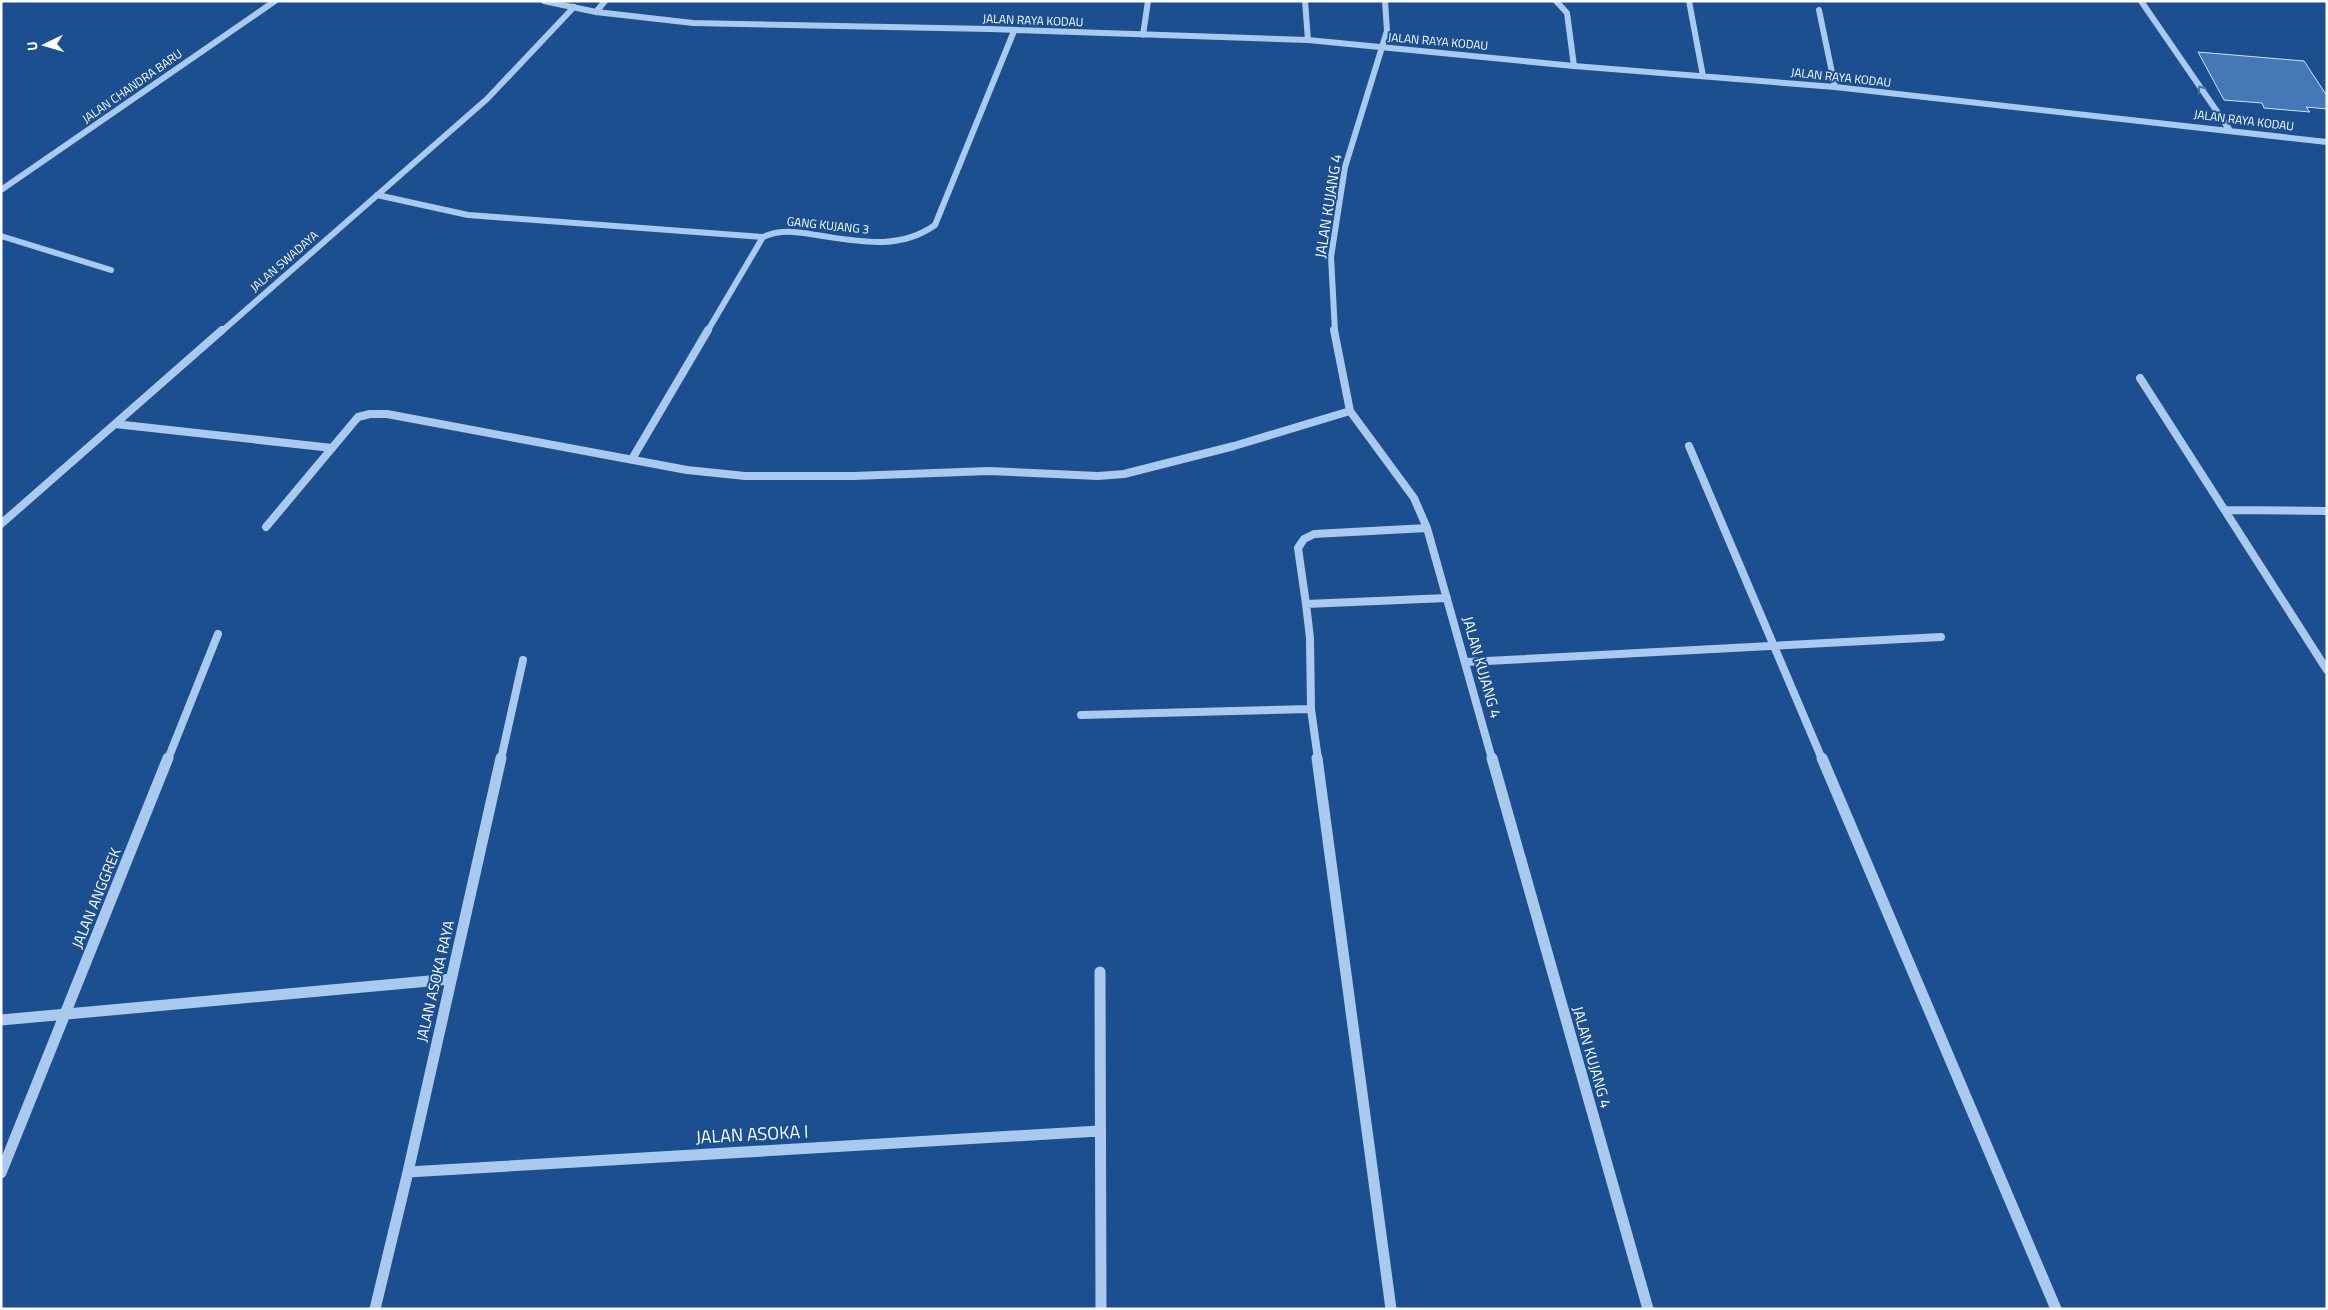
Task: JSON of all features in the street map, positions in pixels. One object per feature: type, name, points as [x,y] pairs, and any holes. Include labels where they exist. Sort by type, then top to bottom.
[{"type":"street","name":"JALAN CHANDRA BARU","points":[[1,190],[275,1]]},
{"type":"street","name":"JALAN RAYA KODAU","points":[[544,1],[596,12],[693,24],[1308,40],[1574,66],[1835,86],[2229,129],[2327,142]]},
{"type":"street","points":[[596,12],[605,1]]},
{"type":"street","points":[[1143,35],[1148,1]]},
{"type":"street","points":[[1305,1],[1308,40]]},
{"type":"street","name":"JALAN KUJANG 4","points":[[1385,1],[1387,31],[1345,167],[1332,257],[1335,341],[1350,411],[1398,474],[1414,498],[1428,528],[1648,1309]]},
{"type":"street","points":[[1556,1],[1567,13],[1574,66]]},
{"type":"street","points":[[1689,1],[1703,76]]},
{"type":"street","points":[[2140,1],[2229,129]]},
{"type":"street","name":"JALAN SWADAYA","points":[[1,524],[487,99],[574,8]]},
{"type":"street","points":[[1819,10],[1835,86]]},
{"type":"street","name":"GANG KUJANG 3","points":[[377,195],[468,215],[763,238],[772,233],[782,231],[881,242],[919,237],[935,225],[1014,31]]},
{"type":"street","points":[[1,236],[112,270]]},
{"type":"street","points":[[632,459],[763,238]]},
{"type":"street","points":[[2140,378],[2327,670]]},
{"type":"street","points":[[266,527],[358,417],[370,414],[387,414],[688,470],[745,476],[853,476],[990,471],[1098,476],[1124,474],[1234,446],[1350,411]]},
{"type":"street","points":[[115,424],[332,448]]},
{"type":"street","points":[[1689,446],[2056,1309]]},
{"type":"street","points":[[2224,510],[2327,511]]},
{"type":"street","points":[[1391,1309],[1312,709],[1310,638],[1298,548],[1300,542],[1305,537],[1314,534],[1428,528]]},
{"type":"street","points":[[1306,604],[1447,598]]},
{"type":"street","name":"JALAN ANGGREK","points":[[1,1173],[218,634]]},
{"type":"street","points":[[1467,662],[1942,637]]},
{"type":"street","name":"JALAN ASOKA RAYA","points":[[374,1309],[408,1172],[523,660]]},
{"type":"street","points":[[1081,715],[1312,709]]},
{"type":"street","points":[[1100,972],[1101,1309]]},
{"type":"street","points":[[1,1020],[451,979]]},
{"type":"street","name":"JALAN ASOKA I","points":[[408,1172],[1099,1131]]},
{"type":"building","points":[[2198,52],[2304,61],[2327,96],[2327,109],[2306,107],[2310,112],[2264,108],[2262,103],[2224,100]]}]
